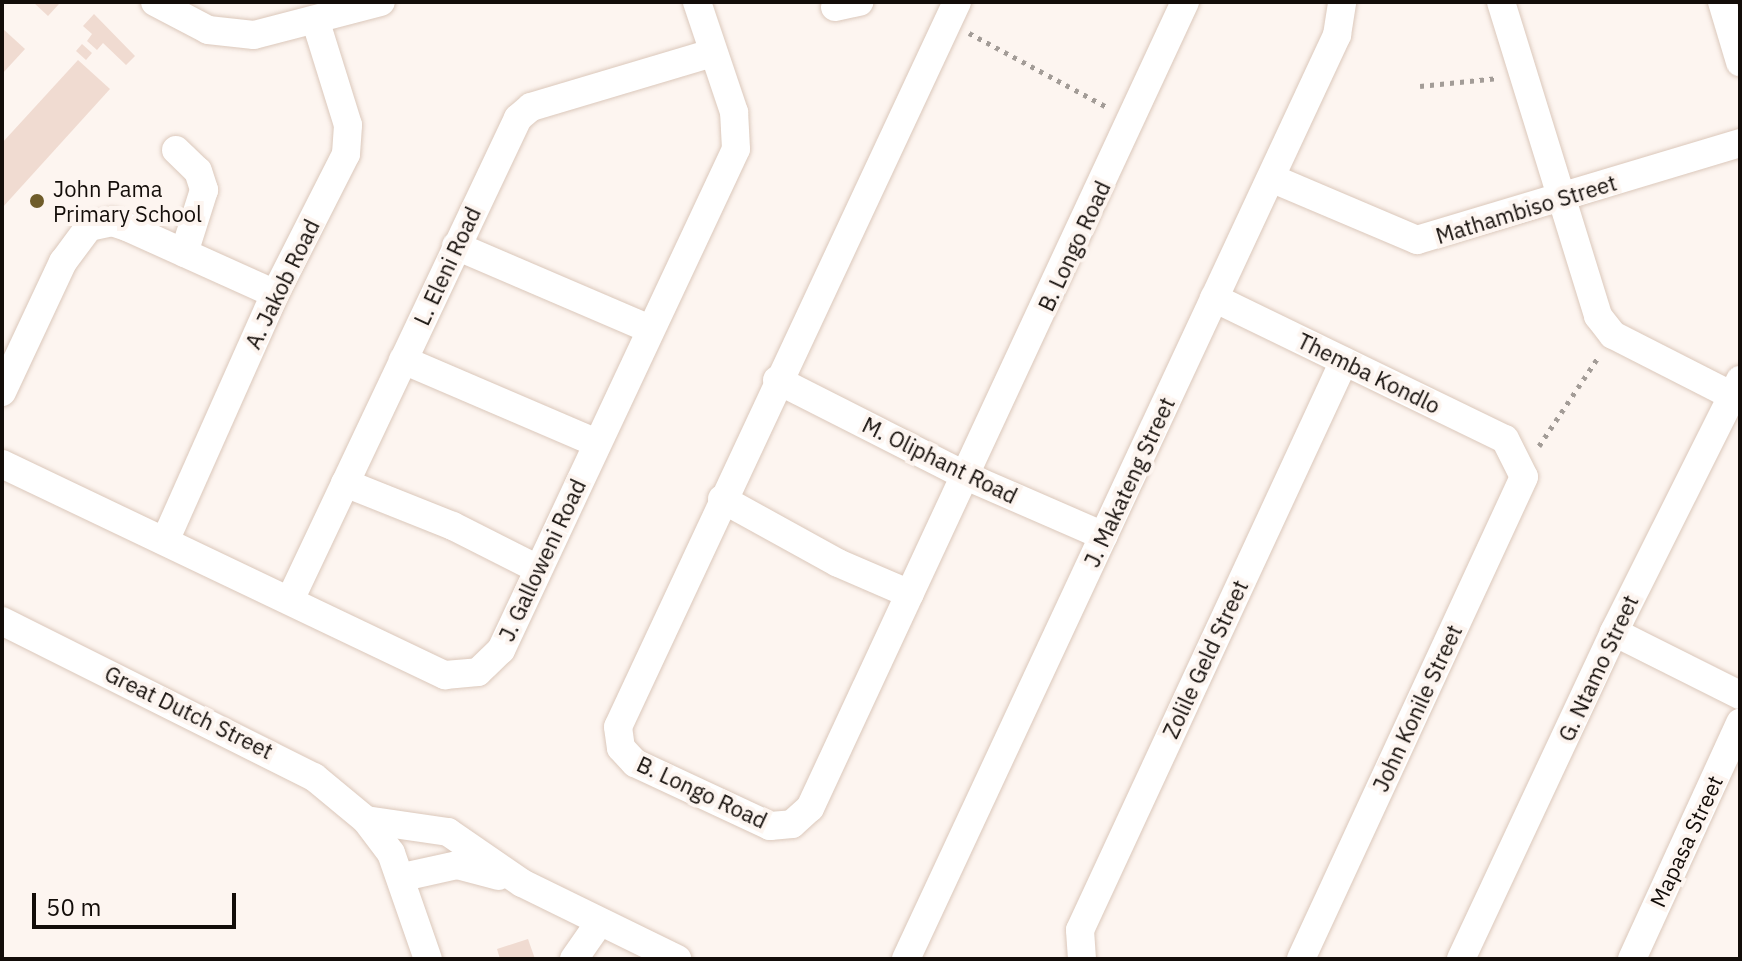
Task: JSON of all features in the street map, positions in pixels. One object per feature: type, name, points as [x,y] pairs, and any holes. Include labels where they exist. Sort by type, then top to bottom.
[{"type":"street","points":[[155,2],[188,23],[231,34],[316,22],[381,2]]},
{"type":"street","name":"J. Galloweni Road","points":[[2,464],[445,675],[464,676],[478,672],[501,650],[736,149],[734,112],[697,2]]},
{"type":"street","name":"B. Longo Road","points":[[952,12],[620,718],[619,743],[635,763],[770,826],[782,827],[803,818],[966,476],[1185,2]]},
{"type":"street","name":"J. Makateng Street","points":[[906,959],[1337,35],[1342,2]]},
{"type":"street","points":[[1501,2],[1598,316],[1613,335],[1735,387]]},
{"type":"street","points":[[1722,2],[1740,62]]},
{"type":"street","name":"A. Jakob Road","points":[[165,541],[275,294],[350,136],[316,22]]},
{"type":"street","name":"L. Eleni Road","points":[[290,600],[518,118],[531,107],[712,53]]},
{"type":"street","name":"Mathambiso Street","points":[[1271,178],[1417,240],[1740,143]]},
{"type":"street","points":[[176,150],[198,171],[204,190],[184,253]]},
{"type":"street","points":[[2,392],[63,262],[89,227],[112,222],[275,294]]},
{"type":"street","points":[[456,246],[650,329]]},
{"type":"street","name":"Themba Kondlo","points":[[1214,298],[1505,439],[1518,457]]},
{"type":"street","points":[[403,360],[597,443]]},
{"type":"street","name":"Zolile Geld Street","points":[[1082,959],[1080,930],[1344,361]]},
{"type":"street","name":"M. Oliphant Road","points":[[777,380],[966,476],[1104,536]]},
{"type":"street","name":"G. Ntamo Street","points":[[1461,959],[1614,632],[1735,387]]},
{"type":"street","name":"John Konile Street","points":[[1301,959],[1524,477],[1518,457]]},
{"type":"street","points":[[345,483],[453,526],[538,569]]},
{"type":"street","points":[[722,499],[838,563],[910,594]]},
{"type":"street","name":"Great Dutch Street","points":[[2,621],[280,756],[366,820],[403,877],[457,865],[522,883]]},
{"type":"street","points":[[1614,632],[1740,695]]},
{"type":"street","name":"Mapasa Street","points":[[1632,959],[1740,723]]},
{"type":"street","name":"Great Dutch Street","points":[[366,820],[448,832],[522,883],[677,959]]},
{"type":"street","points":[[403,877],[428,959]]},
{"type":"street","points":[[574,959],[599,923]]},
{"type":"path","points":[[952,12],[1133,119]]},
{"type":"path","points":[[1420,86],[1524,75]]},
{"type":"path","points":[[1518,457],[1546,443],[1613,335]]},
{"type":"building","points":[[33,2],[57,2],[59,4],[48,16]]},
{"type":"building","points":[[94,14],[135,56],[126,65],[103,43],[97,50],[87,41],[92,34],[83,26]]},
{"type":"building","points":[[2,28],[25,49],[2,74]]},
{"type":"building","points":[[82,44],[92,53],[86,60],[76,51]]},
{"type":"building","points":[[78,60],[110,89],[2,208],[2,143]]},
{"type":"building","points":[[528,939],[535,959],[500,959],[497,949]]},
{"type":"place","name":"John Pama Primary School","points":[[37,201]]}]
